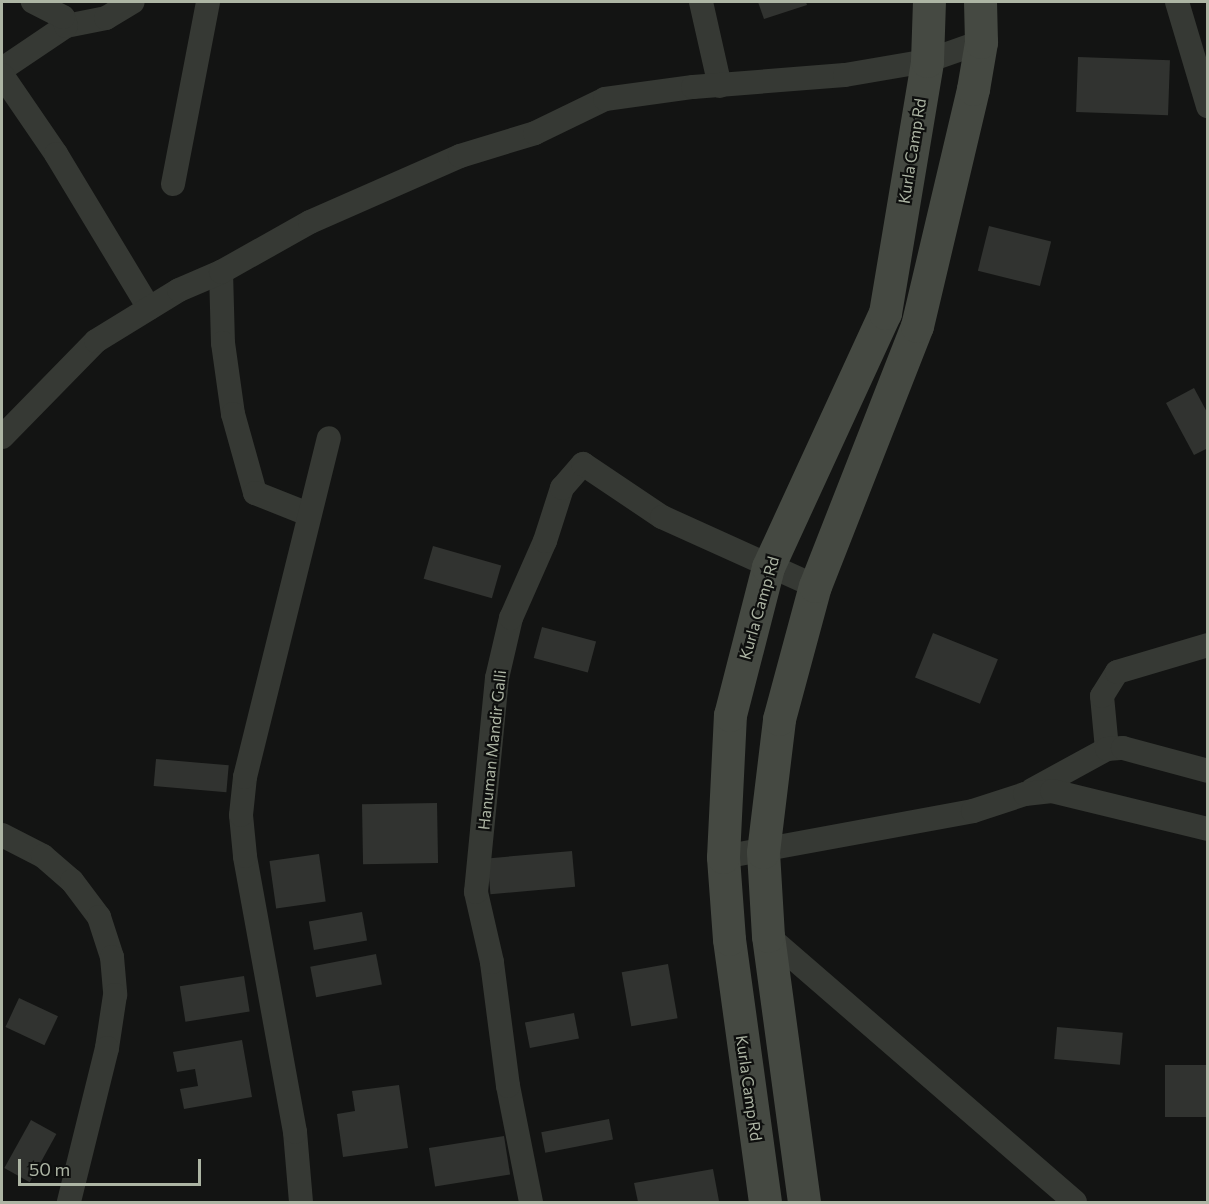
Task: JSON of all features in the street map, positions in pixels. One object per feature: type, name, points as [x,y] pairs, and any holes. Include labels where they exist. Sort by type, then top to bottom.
[{"type":"main road","points":[[804,1203],[768,936],[763,852],[779,719],[815,586],[916,326],[973,88],[981,42],[980,2]]},
{"type":"main road","name":"Kurla Camp Rd","points":[[765,1203],[729,939],[723,857],[730,715],[768,567],[885,313],[937,3]]},
{"type":"street","points":[[33,2],[63,17],[66,26]]},
{"type":"street","points":[[2,69],[66,26],[106,18],[133,2]]},
{"type":"street","points":[[173,184],[208,2]]},
{"type":"street","points":[[701,2],[720,86]]},
{"type":"street","points":[[1177,2],[1184,37],[1208,106]]},
{"type":"street","points":[[2,437],[96,340],[149,308],[221,272],[310,222],[460,156],[535,133],[605,99],[845,75],[927,61],[981,42]]},
{"type":"street","points":[[2,75],[56,154],[149,308]]},
{"type":"street","points":[[221,272],[223,343],[233,414],[255,493],[308,514]]},
{"type":"street","points":[[302,1203],[296,1132],[245,856],[242,815],[245,777],[328,438]]},
{"type":"street","name":"Hanuman Mandir Galli","points":[[531,1203],[508,1086],[492,962],[476,892],[497,678],[511,618],[545,541],[562,488],[583,465],[662,517],[768,567],[815,586]]},
{"type":"street","points":[[1107,749],[1102,696],[1117,672],[1208,645]]},
{"type":"street","points":[[723,857],[763,852],[973,811],[1025,794],[1107,749],[1123,748],[1208,771]]},
{"type":"street","points":[[1025,794],[1052,791],[1074,794],[1208,829]]},
{"type":"street","points":[[2,835],[43,856],[72,881],[99,917],[112,957],[115,995],[107,1048],[69,1203]]},
{"type":"street","points":[[768,936],[1075,1203]]},
{"type":"building","points":[[758,2],[806,2],[807,5],[764,19]]},
{"type":"building","points":[[1078,57],[1170,60],[1168,115],[1076,112]]},
{"type":"building","points":[[989,226],[1051,241],[1040,286],[978,271]]},
{"type":"building","points":[[1194,388],[1208,414],[1208,448],[1194,455],[1166,403]]},
{"type":"building","points":[[433,546],[501,566],[492,598],[424,579]]},
{"type":"building","points":[[542,627],[596,641],[588,672],[534,658]]},
{"type":"building","points":[[933,633],[998,659],[980,704],[915,678]]},
{"type":"building","points":[[156,759],[229,765],[226,792],[154,786]]},
{"type":"building","points":[[437,803],[438,863],[363,864],[362,804]]},
{"type":"building","points":[[572,851],[575,887],[490,894],[487,858]]},
{"type":"building","points":[[319,854],[326,902],[276,908],[269,861]]},
{"type":"building","points":[[362,912],[367,941],[314,950],[309,921]]},
{"type":"building","points":[[376,954],[382,984],[316,997],[310,967]]},
{"type":"building","points":[[668,964],[678,1018],[631,1026],[622,972]]},
{"type":"building","points":[[244,976],[250,1012],[185,1022],[180,986]]},
{"type":"building","points":[[19,998],[58,1016],[44,1045],[5,1027]]},
{"type":"building","points":[[574,1013],[579,1039],[530,1048],[525,1023]]},
{"type":"building","points":[[1057,1027],[1123,1033],[1120,1065],[1054,1059]]},
{"type":"building","points":[[242,1040],[252,1097],[184,1109],[180,1089],[198,1086],[195,1069],[177,1072],[173,1052]]},
{"type":"building","points":[[1165,1065],[1208,1065],[1208,1117],[1165,1117]]},
{"type":"building","points":[[399,1085],[408,1148],[343,1157],[337,1114],[355,1111],[352,1091]]},
{"type":"building","points":[[609,1119],[613,1140],[545,1153],[541,1132]]},
{"type":"building","points":[[31,1120],[56,1134],[30,1182],[4,1168]]},
{"type":"building","points":[[504,1136],[510,1175],[435,1186],[429,1148]]},
{"type":"building","points":[[713,1169],[719,1201],[638,1202],[634,1183]]}]
